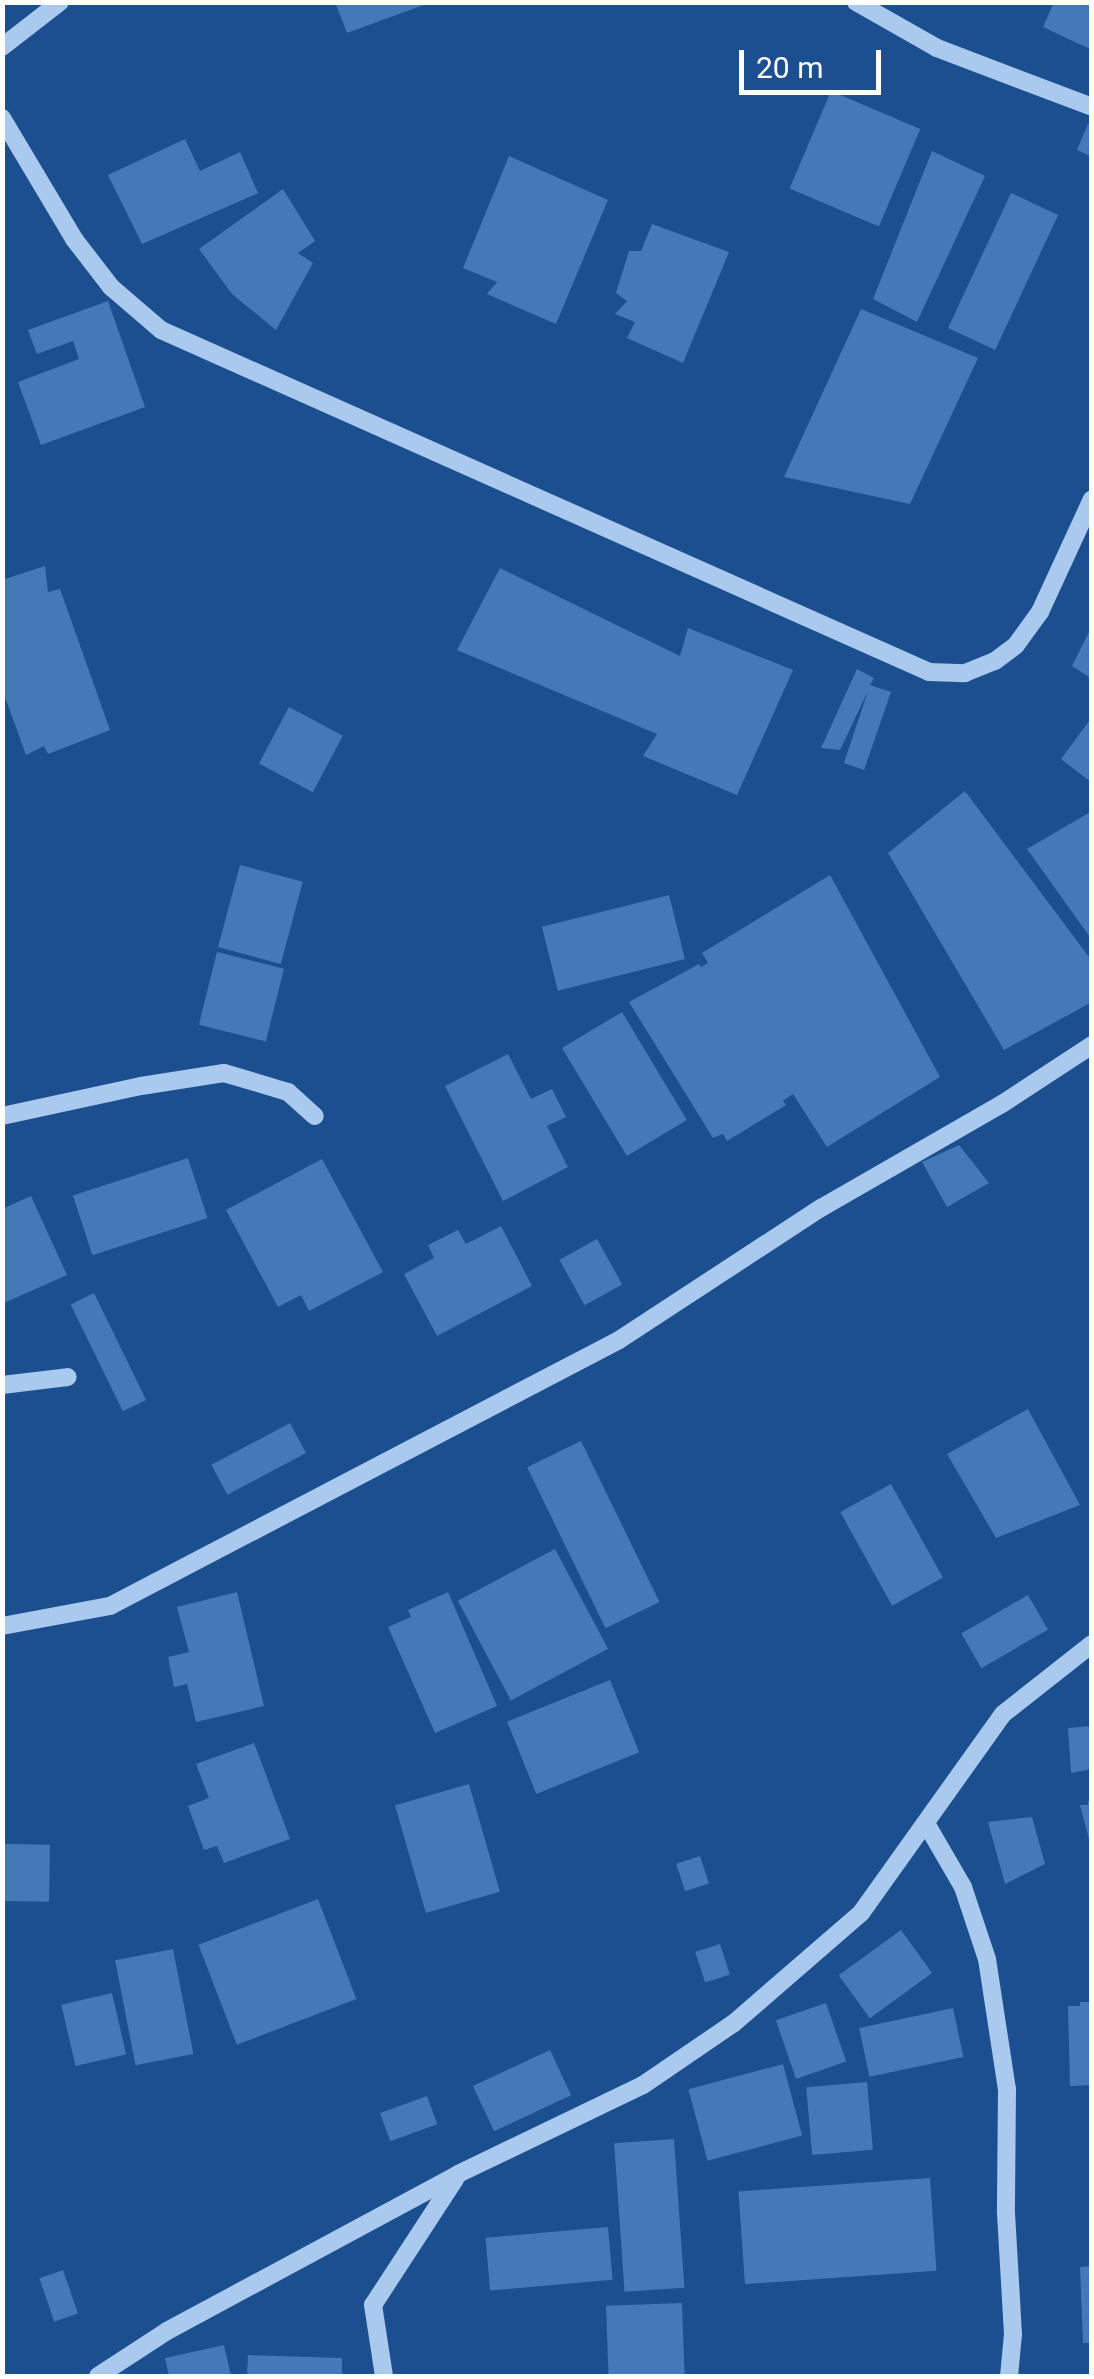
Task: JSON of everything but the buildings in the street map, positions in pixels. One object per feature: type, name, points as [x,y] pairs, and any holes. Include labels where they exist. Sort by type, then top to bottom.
[{"type":"street","points":[[2,47],[60,2]]},
{"type":"street","points":[[856,2],[938,48],[1092,107]]},
{"type":"street","points":[[2,118],[74,239],[111,286],[162,330],[929,672],[965,673],[995,661],[1016,645],[1040,612],[1092,500]]},
{"type":"street","points":[[2,1626],[110,1606],[619,1340],[821,1208],[1002,1104],[1092,1045]]},
{"type":"street","points":[[2,1116],[141,1086],[224,1074],[288,1092],[316,1116]]},
{"type":"street","points":[[2,1385],[68,1376]]},
{"type":"street","points":[[98,2376],[166,2331],[458,2174],[643,2085],[734,2022],[862,1913],[1003,1714],[1092,1644]]},
{"type":"street","points":[[927,1825],[963,1888],[988,1959],[1008,2089],[1006,2213],[1013,2334],[1009,2376]]},
{"type":"street","points":[[384,2376],[373,2306],[458,2174]]}]
